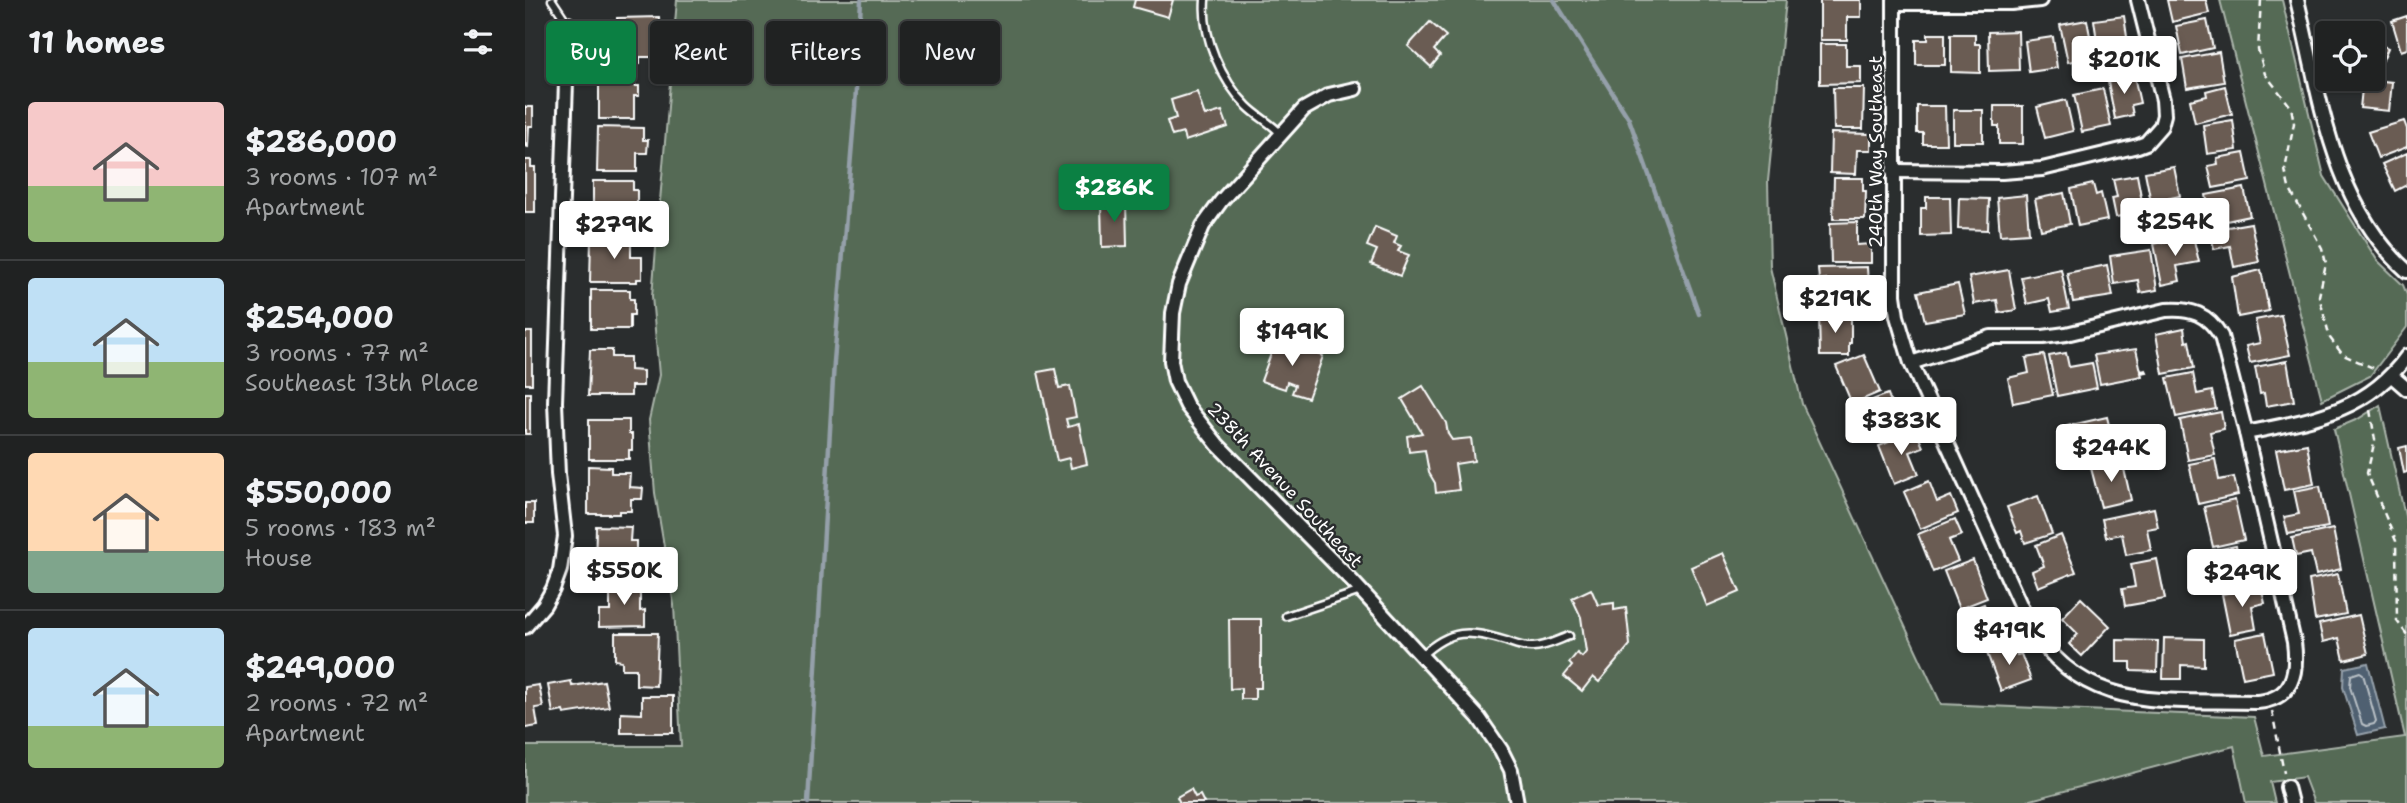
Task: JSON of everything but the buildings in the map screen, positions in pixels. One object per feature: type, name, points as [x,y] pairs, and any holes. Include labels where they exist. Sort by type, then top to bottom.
[{"type":"street","points":[[1894,1],[2011,3],[2040,0]]},
{"type":"street","points":[[1893,171],[2002,172],[2042,169],[2146,142],[2161,126],[2164,115],[2163,100],[2138,0]]},
{"type":"street","points":[[2297,0],[2336,160],[2378,240],[2407,271]]},
{"type":"street","name":"240th Way Southeast","points":[[1894,1],[1894,295],[1897,316],[1911,363],[2027,620],[2048,651],[2078,677],[2097,688],[2131,698],[2270,701]]},
{"type":"street","points":[[525,627],[544,605],[552,589],[560,570],[565,536],[558,474],[555,402],[566,84]]},
{"type":"street","name":"238th Avenue Southeast","points":[[1355,89],[1316,101],[1304,109],[1221,201],[1203,226],[1179,284],[1173,313],[1171,360],[1175,381],[1187,406],[1218,445],[1361,591],[1479,718],[1511,770],[1517,803]]},
{"type":"street","points":[[1911,363],[1991,337],[2066,334],[2166,310],[2194,311],[2215,325],[2221,337],[2246,433],[2296,657],[2295,671],[2289,685],[2281,695],[2270,701]]},
{"type":"street","points":[[2246,433],[2319,418],[2341,410],[2368,396],[2392,376],[2407,356]]},
{"type":"street","points":[[2392,376],[2407,389]]},
{"type":"street","points":[[2287,787],[2291,803]]},
{"type":"lane","points":[[552,0],[566,21]]},
{"type":"lane","points":[[1205,0],[1208,38],[1229,82],[1244,103],[1282,134]]},
{"type":"lane","points":[[1286,616],[1361,591]]},
{"type":"lane","points":[[1421,656],[1435,643],[1456,634],[1479,633],[1523,647],[1536,648],[1569,636]]},
{"type":"path","points":[[2261,0],[2258,50],[2265,74],[2291,107],[2294,123],[2285,170],[2289,188],[2322,248],[2326,263],[2319,296],[2330,338],[2343,355],[2392,376]]},
{"type":"path","points":[[2368,396],[2375,440],[2367,473],[2396,541],[2397,621],[2407,635]]},
{"type":"path","points":[[2270,701],[2287,787]]},
{"type":"green space","points":[[677,0],[1786,0],[1768,181],[1770,267],[1802,404],[1941,704],[2254,717],[2264,756],[2405,737],[2334,429],[2358,419],[2380,405],[2407,525],[2407,803],[2314,803],[2304,777],[2270,782],[2275,803],[2246,803],[2234,746],[2019,803],[525,803],[525,746],[681,746],[674,605],[655,493],[649,420],[659,375],[652,296],[670,84],[752,84],[752,21],[675,21]]},
{"type":"green space","points":[[2220,0],[2282,0],[2324,176],[2377,260],[2403,285],[2407,295],[2407,327],[2370,376],[2322,400]]},
{"type":"water","points":[[2368,663],[2385,729],[2358,735],[2343,687],[2344,668]]},
{"type":"waterway","points":[[808,803],[834,362],[861,0]]},
{"type":"waterway","points":[[1554,0],[1629,119],[1699,314]]}]
